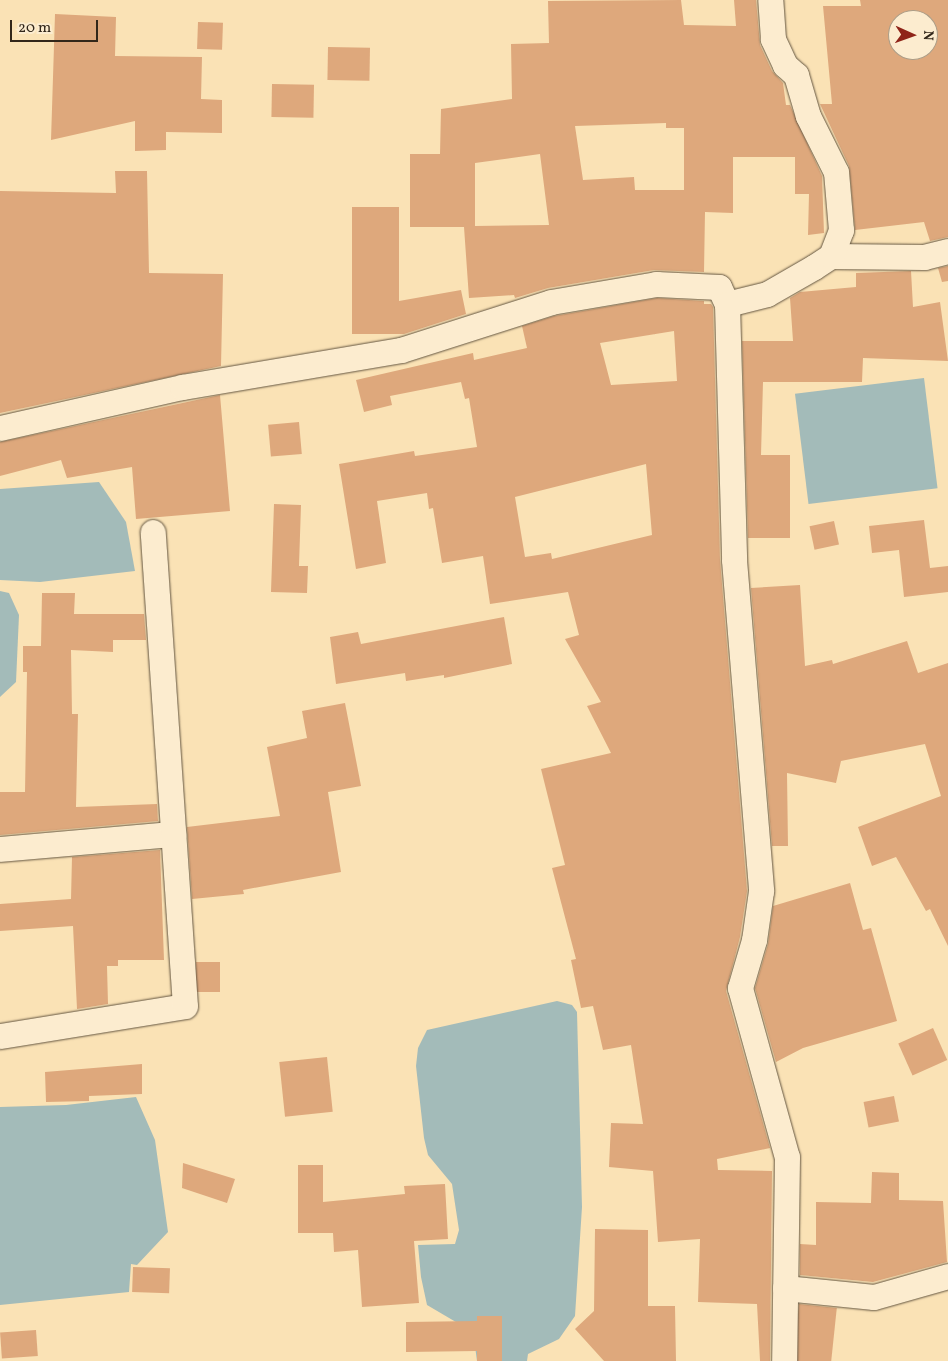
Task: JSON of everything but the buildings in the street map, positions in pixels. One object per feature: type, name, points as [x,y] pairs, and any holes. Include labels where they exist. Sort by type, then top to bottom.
[{"type":"street","points":[[770,0],[773,40],[785,65],[796,75],[808,116],[836,172],[841,230],[830,256]]},
{"type":"street","points":[[727,304],[767,294],[830,256],[924,258],[948,251]]},
{"type":"street","points":[[0,428],[182,387],[401,350],[551,302],[656,284],[719,287],[727,304],[734,560],[761,891],[754,940],[740,988],[787,1157],[784,1361]]},
{"type":"street","points":[[0,1036],[184,1006],[153,532]]},
{"type":"street","points":[[0,849],[173,834]]},
{"type":"street","points":[[785,1288],[874,1297],[948,1276]]},
{"type":"water","points":[[924,378],[938,488],[808,504],[795,394]]},
{"type":"water","points":[[99,482],[126,522],[135,571],[40,582],[0,580],[0,489]]},
{"type":"water","points":[[0,591],[9,593],[19,615],[16,682],[0,697]]},
{"type":"water","points":[[557,1001],[572,1005],[577,1012],[582,1207],[575,1316],[559,1339],[528,1354],[527,1361],[477,1361],[474,1339],[461,1325],[427,1305],[421,1277],[418,1245],[455,1244],[459,1230],[452,1184],[428,1155],[424,1138],[416,1066],[418,1048],[427,1030]]},
{"type":"water","points":[[136,1097],[155,1140],[168,1232],[137,1265],[131,1264],[129,1292],[0,1305],[0,1107],[66,1105]]}]
